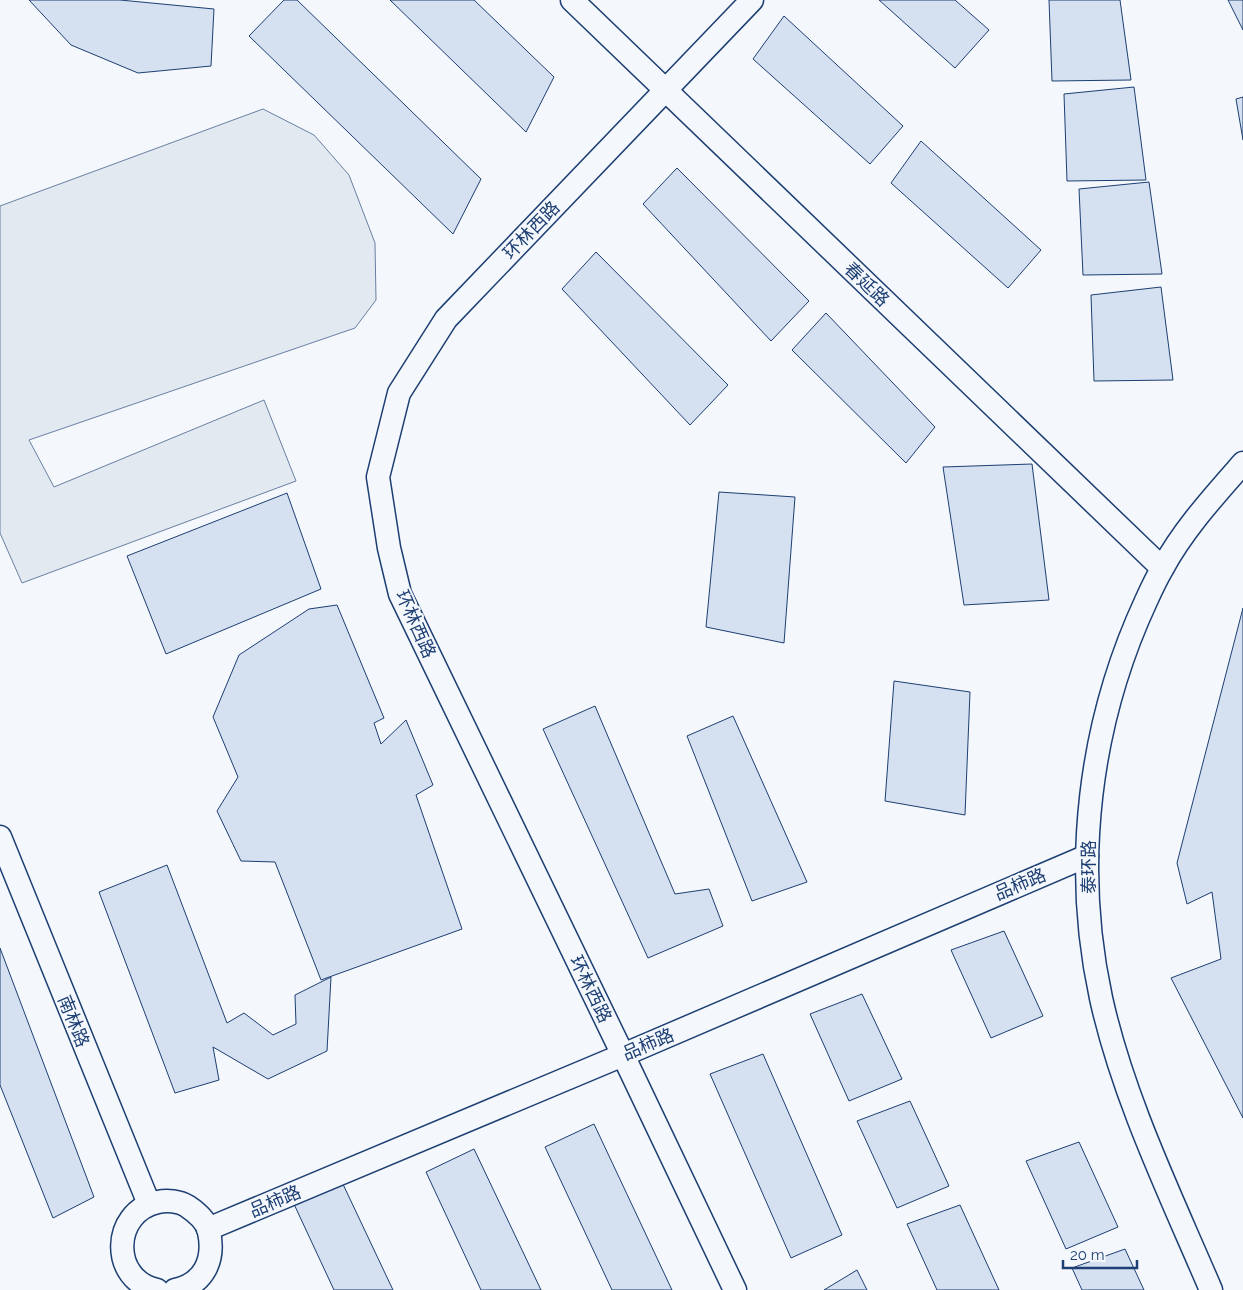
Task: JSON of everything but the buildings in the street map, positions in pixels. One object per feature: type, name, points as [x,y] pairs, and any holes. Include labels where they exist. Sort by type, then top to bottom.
[{"type":"street","name":"春延路","points":[[572,0],[1162,568]]},
{"type":"street","name":"环林西路","points":[[735,1290],[400,594],[389,548],[378,477],[399,394],[446,319],[752,0]]},
{"type":"street","name":"泰环路","points":[[1211,1290],[1126,1086],[1101,998],[1089,923],[1087,835],[1095,765],[1110,695],[1134,628],[1162,568],[1200,513],[1243,463]]},
{"type":"street","name":"南林路","points":[[0,837],[149,1204]]},
{"type":"street","name":"品柿路","points":[[208,1229],[623,1055],[1087,856]]},
{"type":"street","points":[[157,1290],[149,1288],[135,1279],[125,1264],[121,1246],[124,1229],[134,1214],[149,1204],[166,1201],[184,1204],[197,1213],[208,1229],[212,1246],[209,1263],[200,1277],[184,1288],[175,1290]]},
{"type":"shaded area","points":[[263,109],[314,135],[349,175],[375,243],[376,300],[355,328],[29,440],[54,487],[264,400],[296,481],[22,583],[0,533],[0,206]]}]
